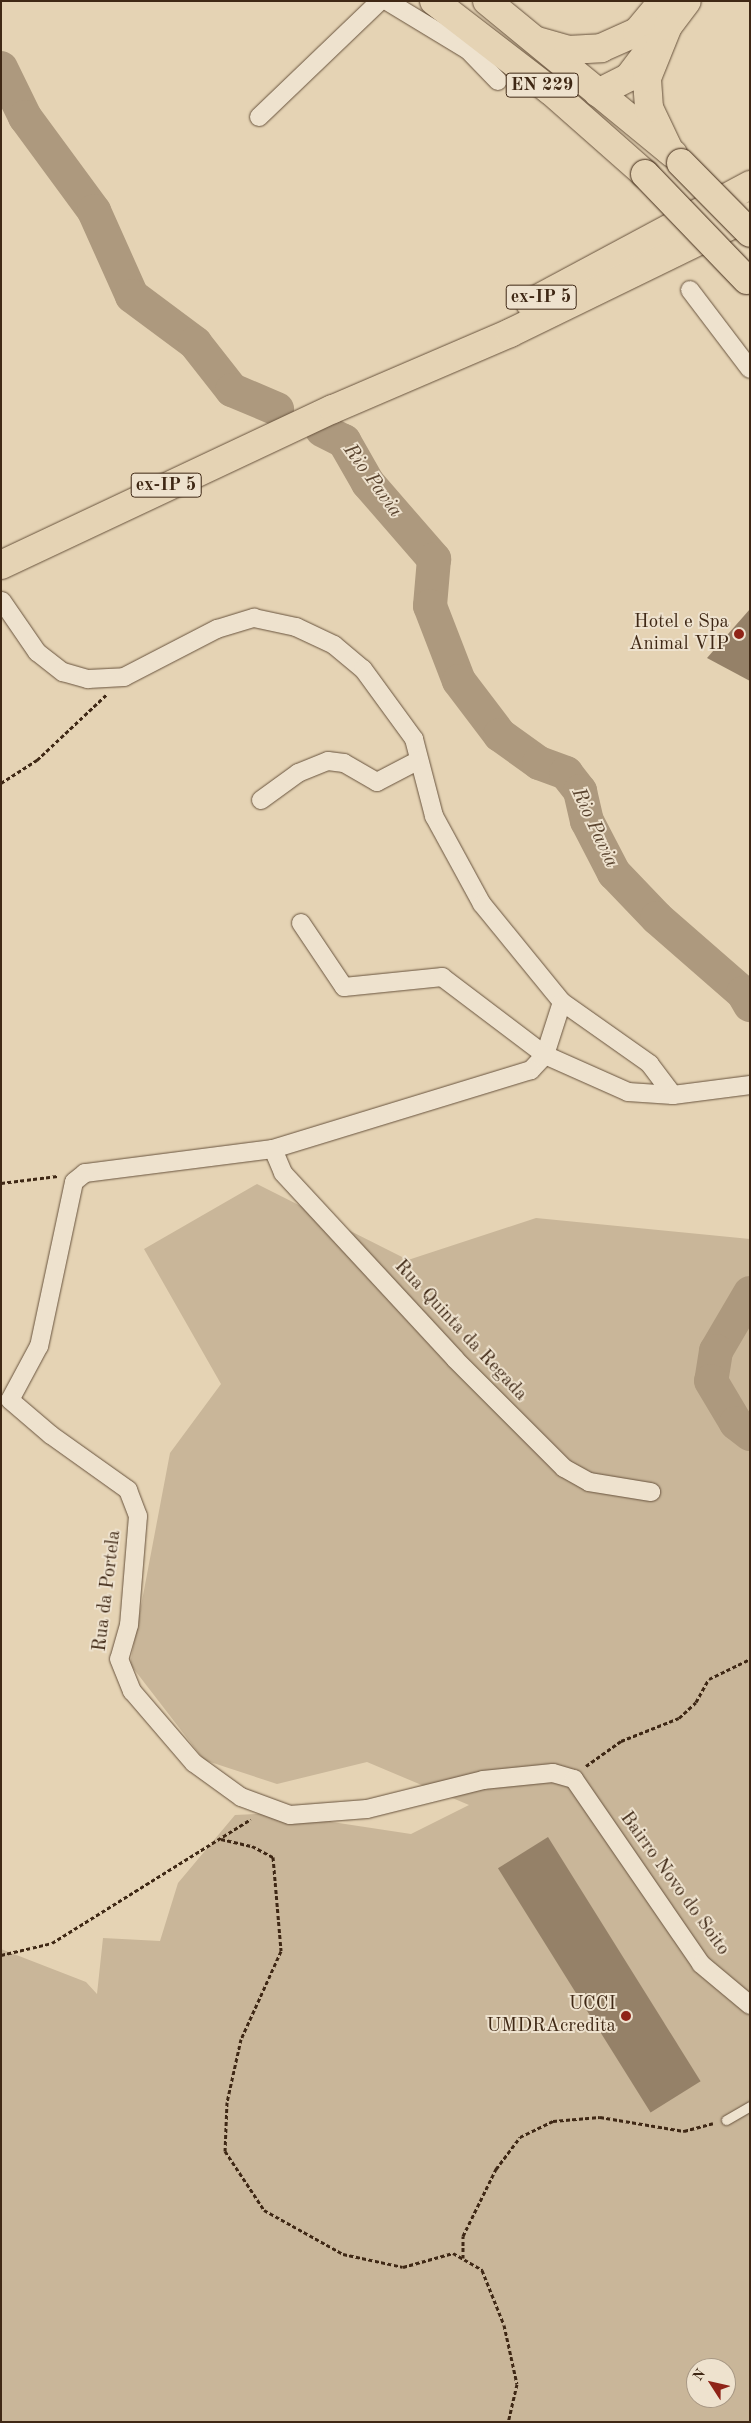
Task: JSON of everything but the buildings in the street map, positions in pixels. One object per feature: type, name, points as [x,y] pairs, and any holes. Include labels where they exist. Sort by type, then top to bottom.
[{"type":"main road","name":"EN 229","points":[[434,1],[607,138],[646,174],[748,281]]},
{"type":"main road","name":"EN 229","points":[[486,1],[675,156],[750,233]]},
{"type":"main road","points":[[537,42],[584,50],[637,32],[687,1]]},
{"type":"main road","points":[[474,34],[514,51],[566,88],[582,94],[598,93],[629,77],[665,14]]},
{"type":"main road","points":[[665,14],[648,67],[647,88],[649,108],[675,156]]},
{"type":"main road","points":[[607,138],[596,110],[598,93],[607,71],[637,32]]},
{"type":"main road","name":"ex-IP 5","points":[[333,409],[750,185]]},
{"type":"main road","name":"ex-IP 5","points":[[1,564],[333,409],[510,333],[750,216]]},
{"type":"street","points":[[258,117],[380,1]]},
{"type":"street","points":[[387,1],[468,50],[498,81]]},
{"type":"street","points":[[690,290],[750,369]]},
{"type":"street","points":[[2,601],[37,652],[63,672],[88,679],[124,677],[217,630],[254,618],[296,627],[334,645],[364,669],[414,739],[434,816],[482,904],[562,1002],[650,1064],[673,1095]]},
{"type":"street","points":[[261,800],[298,773],[328,761],[344,763],[376,782],[419,760]]},
{"type":"street","points":[[301,923],[344,987],[442,977],[545,1055],[628,1092],[673,1095],[750,1085]]},
{"type":"street","points":[[74,1182],[85,1173],[273,1149],[531,1070],[545,1055],[562,1002]]},
{"type":"street","name":"Rua Quinta da Regada","points":[[273,1149],[283,1173],[455,1359],[564,1468],[589,1482],[651,1492]]},
{"type":"street","name":"Rua da Portela","points":[[74,1182],[39,1346],[10,1400],[51,1436],[128,1490],[138,1516],[129,1626],[119,1659],[132,1691],[194,1764],[241,1797],[290,1815],[367,1808],[483,1780],[553,1773],[574,1779]]},
{"type":"street","name":"Bairro Novo do Soito","points":[[574,1779],[701,1964],[750,2005]]},
{"type":"lane","points":[[726,2120],[750,2106]]},
{"type":"path","points":[[1,783],[38,760],[124,677]]},
{"type":"path","points":[[1,1184],[61,1176],[74,1182]]},
{"type":"path","points":[[574,1779],[620,1741],[679,1718],[696,1702],[709,1679],[750,1659]]},
{"type":"path","points":[[1,1955],[52,1943],[270,1809]]},
{"type":"path","points":[[221,1839],[252,1846],[273,1857],[282,1951],[241,2039],[227,2102],[225,2152],[264,2210],[342,2254],[403,2267],[453,2252],[482,2270],[504,2325],[517,2384],[508,2422]]},
{"type":"path","points":[[463,2258],[463,2236],[496,2169],[520,2137],[553,2121],[600,2117],[684,2131],[726,2120]]},
{"type":"shaded area","points":[[257,1184],[408,1260],[536,1218],[750,1239],[750,2422],[1,2422],[1,1949],[86,1982],[97,1994],[103,1938],[160,1941],[178,1883],[235,1815],[311,1811],[332,1822],[411,1834],[469,1805],[367,1762],[277,1784],[204,1760],[130,1664],[170,1453],[221,1384],[144,1249]]},
{"type":"waterway","points":[[1,68],[25,117],[94,211],[132,296],[195,343],[232,390],[277,409]]},
{"type":"waterway","name":"Rio Pavia","points":[[322,430],[344,441],[368,483],[434,559],[430,606],[459,681],[500,735],[539,763],[566,773],[580,791],[587,821],[614,873],[657,918],[743,993],[750,1005]]},
{"type":"waterway","name":"Rio Pavia","points":[[750,1293],[716,1351],[711,1381],[736,1423],[750,1434]]},
{"type":"place","name":"Hotel e Spa Animal VIP","points":[[739,634]]},
{"type":"place","name":"UCCI UMDRAcredita","points":[[626,2016]]}]
